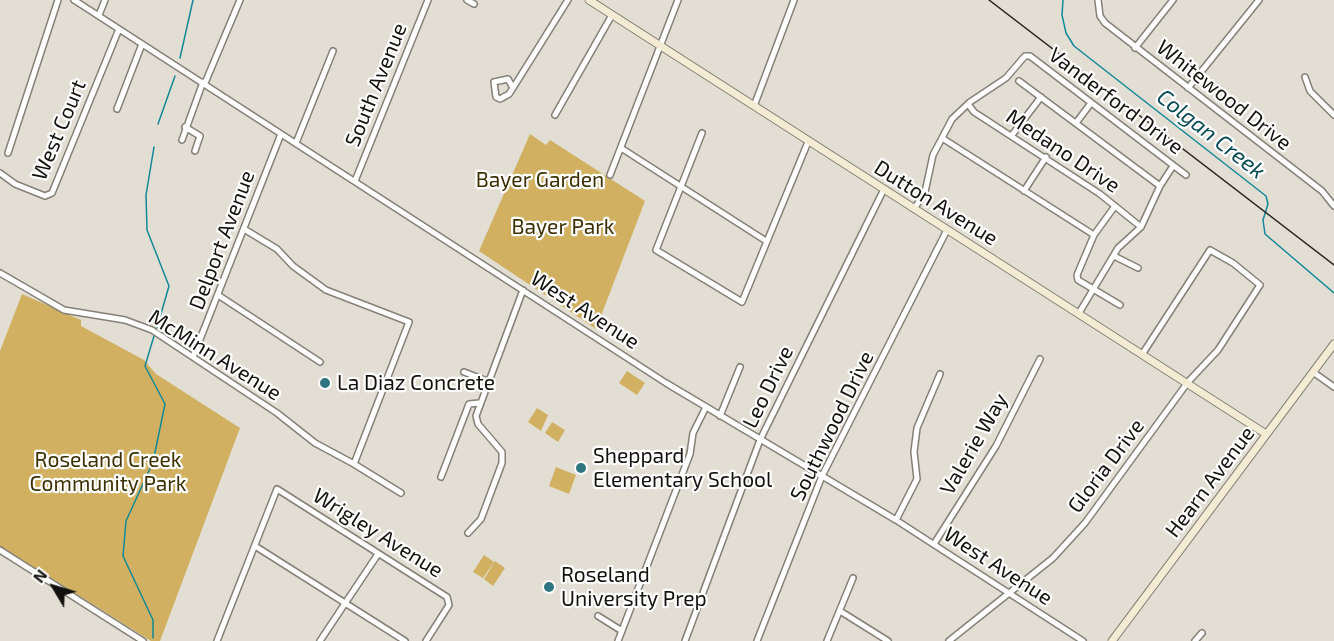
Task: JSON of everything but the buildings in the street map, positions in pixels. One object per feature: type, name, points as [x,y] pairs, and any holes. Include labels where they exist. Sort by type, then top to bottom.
[{"type":"main road","name":"Dutton Avenue","points":[[589,0],[808,142],[1143,353],[1266,434]]},
{"type":"main road","name":"Hearn Avenue","points":[[1112,641],[1334,344]]},
{"type":"street","points":[[8,153],[58,0]]},
{"type":"street","name":"West Avenue","points":[[74,0],[705,407],[896,520],[1083,641]]},
{"type":"street","points":[[99,15],[105,0]]},
{"type":"street","points":[[182,140],[185,127],[240,0]]},
{"type":"street","name":"South Avenue","points":[[355,181],[428,0]]},
{"type":"street","points":[[467,0],[474,4]]},
{"type":"street","points":[[513,88],[568,0]]},
{"type":"street","points":[[610,175],[678,0]]},
{"type":"street","points":[[754,106],[794,0]]},
{"type":"street","name":"Whitewood Drive","points":[[1098,0],[1098,8],[1105,23],[1322,192],[1334,206]]},
{"type":"street","points":[[1135,48],[1173,0]]},
{"type":"street","points":[[1188,88],[1259,0]]},
{"type":"street","points":[[555,116],[612,15]]},
{"type":"street","name":"West Court","points":[[1,174],[15,184],[45,196],[52,194],[119,28]]},
{"type":"street","points":[[117,109],[142,44]]},
{"type":"street","points":[[296,143],[333,51]]},
{"type":"street","name":"Vanderford Drive","points":[[968,104],[1006,78],[1025,56],[1030,56],[1186,175]]},
{"type":"street","points":[[1305,77],[1310,91],[1334,115]]},
{"type":"street","points":[[1019,81],[1160,186]]},
{"type":"street","points":[[1012,135],[1041,97]]},
{"type":"street","points":[[1076,123],[1091,102]]},
{"type":"street","points":[[914,209],[925,192],[933,155],[952,119],[968,104]]},
{"type":"street","name":"Medano Drive","points":[[968,104],[974,112],[1046,158],[1141,227]]},
{"type":"street","points":[[185,127],[200,136],[195,151]]},
{"type":"street","points":[[702,133],[656,250],[742,302],[808,142]]},
{"type":"street","name":"Delport Avenue","points":[[193,357],[281,134]]},
{"type":"street","points":[[942,138],[1094,235]]},
{"type":"street","points":[[621,148],[766,241]]},
{"type":"street","points":[[1024,190],[1046,158]]},
{"type":"street","points":[[1079,313],[1120,246],[1141,227],[1160,186],[1173,166]]},
{"type":"street","name":"Leo Drive","points":[[685,641],[760,440],[884,189]]},
{"type":"street","points":[[1115,206],[1094,235],[1077,275],[1078,280],[1120,305]]},
{"type":"street","points":[[244,229],[277,249],[293,266],[326,290],[409,322],[354,464]]},
{"type":"street","name":"Southwood Drive","points":[[757,641],[822,476],[947,230]]},
{"type":"street","name":"Gloria Drive","points":[[950,641],[1053,558],[1084,523],[1188,382],[1218,350],[1260,285],[1212,250],[1143,353]]},
{"type":"street","points":[[1114,256],[1138,268]]},
{"type":"street","name":"McMinn Avenue","points":[[0,273],[64,310],[125,320],[152,330],[277,413],[315,443],[401,493]]},
{"type":"street","points":[[468,533],[481,519],[502,463],[499,448],[478,424],[476,416],[479,402],[522,290]]},
{"type":"street","points":[[218,295],[320,362]]},
{"type":"street","name":"Valerie Way","points":[[934,544],[996,446],[1040,359]]},
{"type":"street","points":[[720,416],[740,367]]},
{"type":"street","points":[[464,372],[487,381]]},
{"type":"street","points":[[1313,372],[1334,387]]},
{"type":"street","points":[[896,520],[917,478],[914,452],[917,428],[940,374]]},
{"type":"street","points":[[441,477],[467,409],[471,403],[479,402]]},
{"type":"street","points":[[618,641],[690,454],[693,433],[705,407]]},
{"type":"street","name":"Wrigley Avenue","points":[[255,546],[277,489],[450,600],[447,609],[426,641]]},
{"type":"street","points":[[217,641],[255,546],[396,638],[405,641]]},
{"type":"street","points":[[0,550],[143,641]]},
{"type":"street","points":[[320,641],[378,554]]},
{"type":"street","points":[[827,641],[853,578]]},
{"type":"street","points":[[840,611],[888,641]]},
{"type":"street","points":[[598,616],[622,631]]},
{"type":"street","points":[[1195,641],[1202,633]]},
{"type":"green space","name":"Bayer Park","points":[[530,134],[546,145],[550,140],[645,201],[596,329],[479,251]]},
{"type":"green space","name":"Roseland Creek Community Park","points":[[22,294],[81,320],[81,326],[144,360],[156,374],[240,428],[160,641],[151,641],[0,546],[0,351]]},
{"type":"green space","points":[[627,371],[645,383],[637,395],[619,383]]},
{"type":"green space","points":[[537,408],[548,415],[541,431],[528,422]]},
{"type":"green space","points":[[552,422],[565,430],[558,442],[545,433]]},
{"type":"green space","points":[[556,467],[576,475],[569,494],[549,486]]},
{"type":"green space","points":[[484,555],[494,562],[483,578],[473,572]]},
{"type":"green space","points":[[495,561],[505,568],[493,586],[484,579]]},
{"type":"waterway","points":[[180,58],[193,0]]},
{"type":"waterway","name":"Colgan Creek","points":[[1063,0],[1062,15],[1066,33],[1074,46],[1266,196],[1268,204],[1263,220],[1265,234],[1334,293]]},
{"type":"waterway","points":[[158,124],[175,76]]},
{"type":"waterway","points":[[154,147],[146,195],[147,230],[169,286],[156,331]]},
{"type":"waterway","points":[[153,638],[153,620],[123,556],[126,521],[153,462],[165,404],[145,366],[154,336]]},
{"type":"railway","points":[[989,0],[1334,265]]},
{"type":"place","name":"La Diaz Concrete","points":[[325,383]]},
{"type":"place","name":"Sheppard Elementary School","points":[[581,468]]},
{"type":"place","name":"Roseland University Prep","points":[[549,587]]},
{"type":"park label","name":"Bayer Garden","points":[[540,180]]}]
